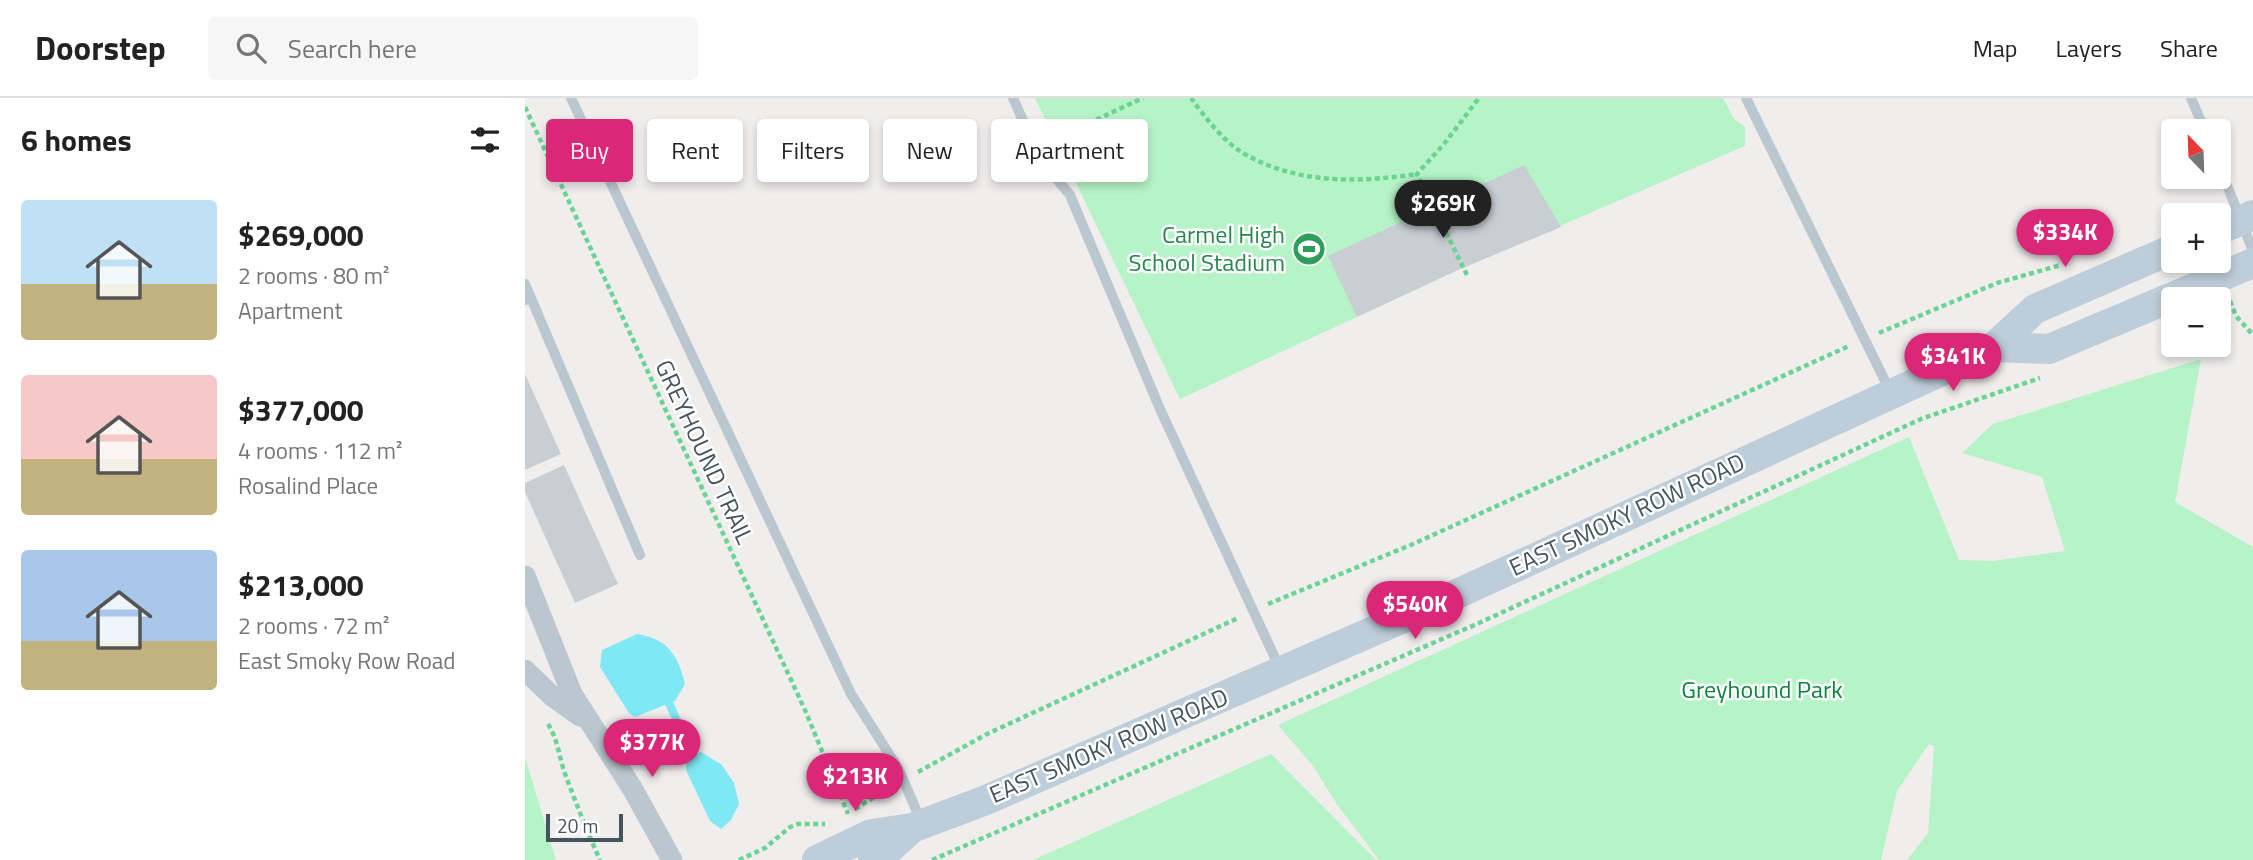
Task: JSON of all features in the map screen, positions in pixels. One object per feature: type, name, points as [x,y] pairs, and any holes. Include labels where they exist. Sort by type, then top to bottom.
[{"type":"street","name":"EAST SMOKY ROW ROAD","points":[[817,860],[870,834],[917,825],[986,800],[1433,605],[1994,346],[2035,309],[2161,254]]},
{"type":"street","name":"EAST SMOKY ROW ROAD","points":[[1994,346],[2049,349],[2253,263]]},
{"type":"street","points":[[525,576],[572,694],[632,788],[673,860]]},
{"type":"street","points":[[525,670],[552,696],[590,723]]},
{"type":"street","name":"EAST SMOKY ROW ROAD","points":[[873,860],[917,825]]},
{"type":"lane","points":[[571,98],[851,694],[898,768],[917,825]]},
{"type":"lane","points":[[1013,98],[1040,159],[1070,195],[1160,409],[1282,672]]},
{"type":"lane","points":[[1746,98],[1891,393]]},
{"type":"lane","points":[[2191,98],[2200,119]]},
{"type":"lane","points":[[2227,189],[2238,222],[2253,251]]},
{"type":"lane","points":[[525,284],[528,299],[640,555]]},
{"type":"path","points":[[1097,119],[1143,98]]},
{"type":"path","points":[[1191,98],[1205,118],[1241,152],[1284,171],[1328,179],[1378,180],[1416,174],[1452,134],[1479,98]]},
{"type":"path","name":"GREYHOUND TRAIL","points":[[525,107],[805,710],[848,814]]},
{"type":"path","points":[[1416,174],[1467,275]]},
{"type":"path","points":[[1891,327],[1997,283],[2072,262]]},
{"type":"path","points":[[2231,302],[2237,316],[2253,335]]},
{"type":"path","points":[[1272,602],[1413,544],[1838,351]]},
{"type":"path","points":[[932,860],[1479,624],[1921,419],[2052,373]]},
{"type":"path","points":[[922,769],[987,734],[1223,625]]},
{"type":"path","points":[[544,717],[553,732],[572,791],[600,860]]},
{"type":"path","points":[[838,819],[870,799]]},
{"type":"path","points":[[739,860],[765,848],[790,827],[798,824],[828,824]]},
{"type":"green space","name":"Carmel High School Stadium","points":[[1035,98],[1723,98],[1734,119],[1745,127],[1745,146],[1458,270],[1180,399],[1075,182],[1148,182],[1148,119],[1045,119]]},
{"type":"green space","name":"Greyhound Park","points":[[2201,359],[2175,502],[2253,547],[2253,860],[1907,860],[1928,833],[1934,746],[1929,744],[1897,791],[1881,860],[1379,860],[1336,803],[1314,767],[1278,725],[1909,437],[1959,560],[1993,561],[2065,551],[2042,477],[1962,453],[1993,424]]},
{"type":"green space","points":[[1271,754],[1376,860],[1033,860]]},
{"type":"green space","points":[[525,757],[556,860],[525,860]]},
{"type":"water","points":[[637,634],[657,640],[670,650],[679,665],[685,684],[675,701],[635,717],[629,713],[600,667],[602,650]]},
{"type":"water","points":[[701,752],[722,765],[734,783],[739,804],[731,820],[721,829],[710,821],[686,770],[687,759]]},
{"type":"building","points":[[1524,165],[1561,227],[1458,270],[1357,317],[1328,256]]},
{"type":"building","points":[[525,374],[561,454],[525,470]]},
{"type":"building","points":[[564,465],[618,584],[575,603],[525,492],[525,483]]},
{"type":"waterway","points":[[669,703],[693,756]]},
{"type":"place","name":"Carmel High School Stadium","points":[[1309,249]]}]
